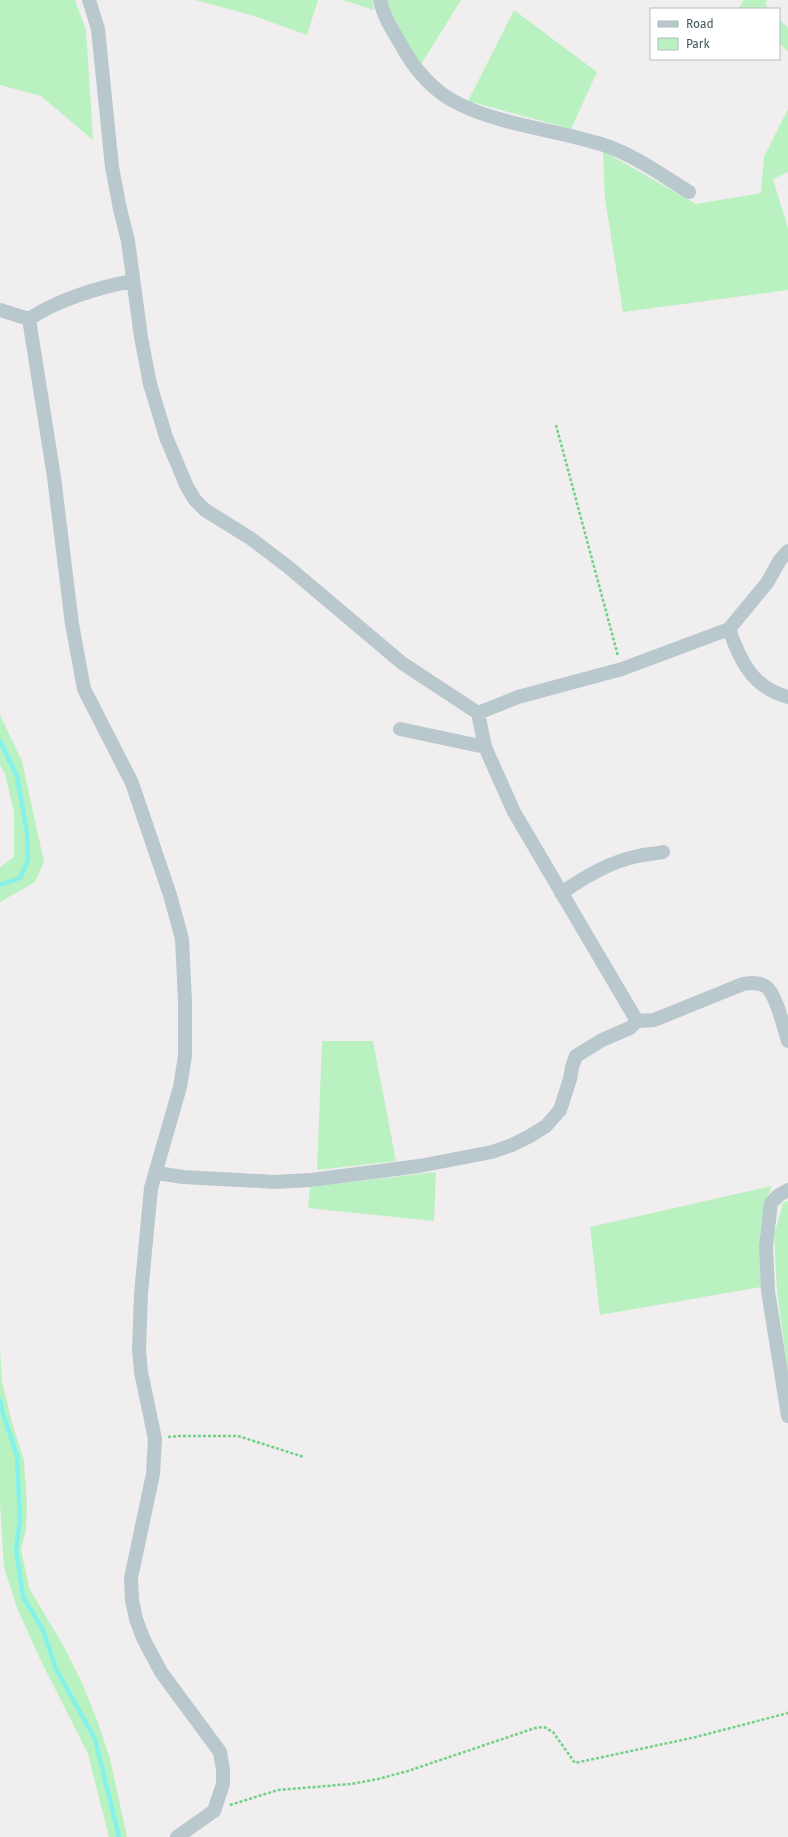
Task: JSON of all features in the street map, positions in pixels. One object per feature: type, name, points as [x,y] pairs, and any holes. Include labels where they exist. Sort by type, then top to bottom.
[{"type":"street","points":[[89,0],[98,30],[112,167],[128,241],[147,368],[158,413],[187,487],[195,500],[205,510],[250,538],[287,566],[402,663],[478,713],[486,747],[514,812],[637,1021]]},
{"type":"street","points":[[380,0],[386,18],[413,66],[430,84],[450,99],[461,105],[491,116],[605,146],[641,163],[689,192]]},
{"type":"street","points":[[0,310],[29,319],[43,310],[93,290],[133,281]]},
{"type":"street","points":[[29,319],[54,477],[72,624],[84,689],[132,783],[170,895],[182,939],[185,1001],[185,1056],[180,1088],[152,1188],[142,1294],[139,1350],[141,1372],[155,1439],[153,1474],[131,1578],[132,1600],[143,1638],[157,1665],[220,1752],[223,1770],[223,1784],[214,1811],[177,1837]]},
{"type":"street","points":[[478,713],[518,697],[622,669],[729,629],[767,583],[780,560],[788,551]]},
{"type":"street","points":[[729,629],[741,658],[759,683],[775,694],[788,697]]},
{"type":"street","points":[[400,729],[486,747]]},
{"type":"street","points":[[561,893],[583,878],[609,865],[638,856],[662,852]]},
{"type":"street","points":[[157,1173],[183,1177],[226,1180],[276,1182],[300,1181],[419,1166],[492,1152],[512,1145],[546,1126],[560,1110],[576,1056],[602,1040],[630,1028],[637,1021],[654,1020],[743,984],[755,982],[766,986],[774,999],[788,1041]]},
{"type":"street","points":[[788,1190],[779,1195],[771,1203],[766,1246],[768,1291],[788,1416]]},
{"type":"path","points":[[556,424],[622,669]]},
{"type":"path","points":[[155,1439],[179,1436],[238,1436],[304,1457]]},
{"type":"path","points":[[214,1811],[278,1790],[329,1787],[378,1779],[408,1771],[535,1728],[544,1727],[553,1732],[575,1763],[597,1760],[788,1714]]},
{"type":"green space","points":[[0,0],[75,0],[86,30],[93,140],[41,96],[0,85]]},
{"type":"green space","points":[[195,0],[318,0],[307,35],[251,15]]},
{"type":"green space","points":[[343,0],[372,0],[374,10]]},
{"type":"green space","points":[[387,0],[461,0],[420,66],[390,11]]},
{"type":"green space","points":[[744,0],[767,0],[765,4],[768,8],[739,8]]},
{"type":"green space","points":[[514,10],[597,72],[571,129],[468,101]]},
{"type":"green space","points":[[780,20],[788,28],[788,51],[780,44]]},
{"type":"green space","points":[[788,109],[788,172],[773,179],[788,228],[788,290],[623,312],[605,199],[603,151],[696,204],[761,193],[764,157]]},
{"type":"green space","points":[[0,715],[22,761],[44,862],[35,882],[0,902],[0,867],[14,857],[14,812],[5,774],[0,765]]},
{"type":"green space","points":[[322,1041],[373,1041],[396,1161],[317,1170]]},
{"type":"green space","points":[[436,1172],[434,1221],[308,1208],[310,1187]]},
{"type":"green space","points":[[772,1186],[767,1198],[761,1223],[761,1287],[600,1315],[590,1227]]},
{"type":"green space","points":[[788,1201],[788,1373],[777,1291],[774,1235],[783,1203]]},
{"type":"green space","points":[[0,1349],[2,1381],[12,1423],[24,1460],[27,1504],[26,1530],[21,1549],[29,1588],[63,1645],[82,1683],[97,1720],[110,1759],[127,1837],[109,1837],[88,1754],[40,1659],[17,1608],[4,1567],[0,1503]]},
{"type":"waterway","points":[[0,741],[17,776],[27,833],[28,860],[20,878],[0,885]]},
{"type":"waterway","points":[[0,1400],[17,1456],[20,1521],[16,1549],[23,1597],[43,1630],[56,1669],[95,1739],[119,1837]]}]
